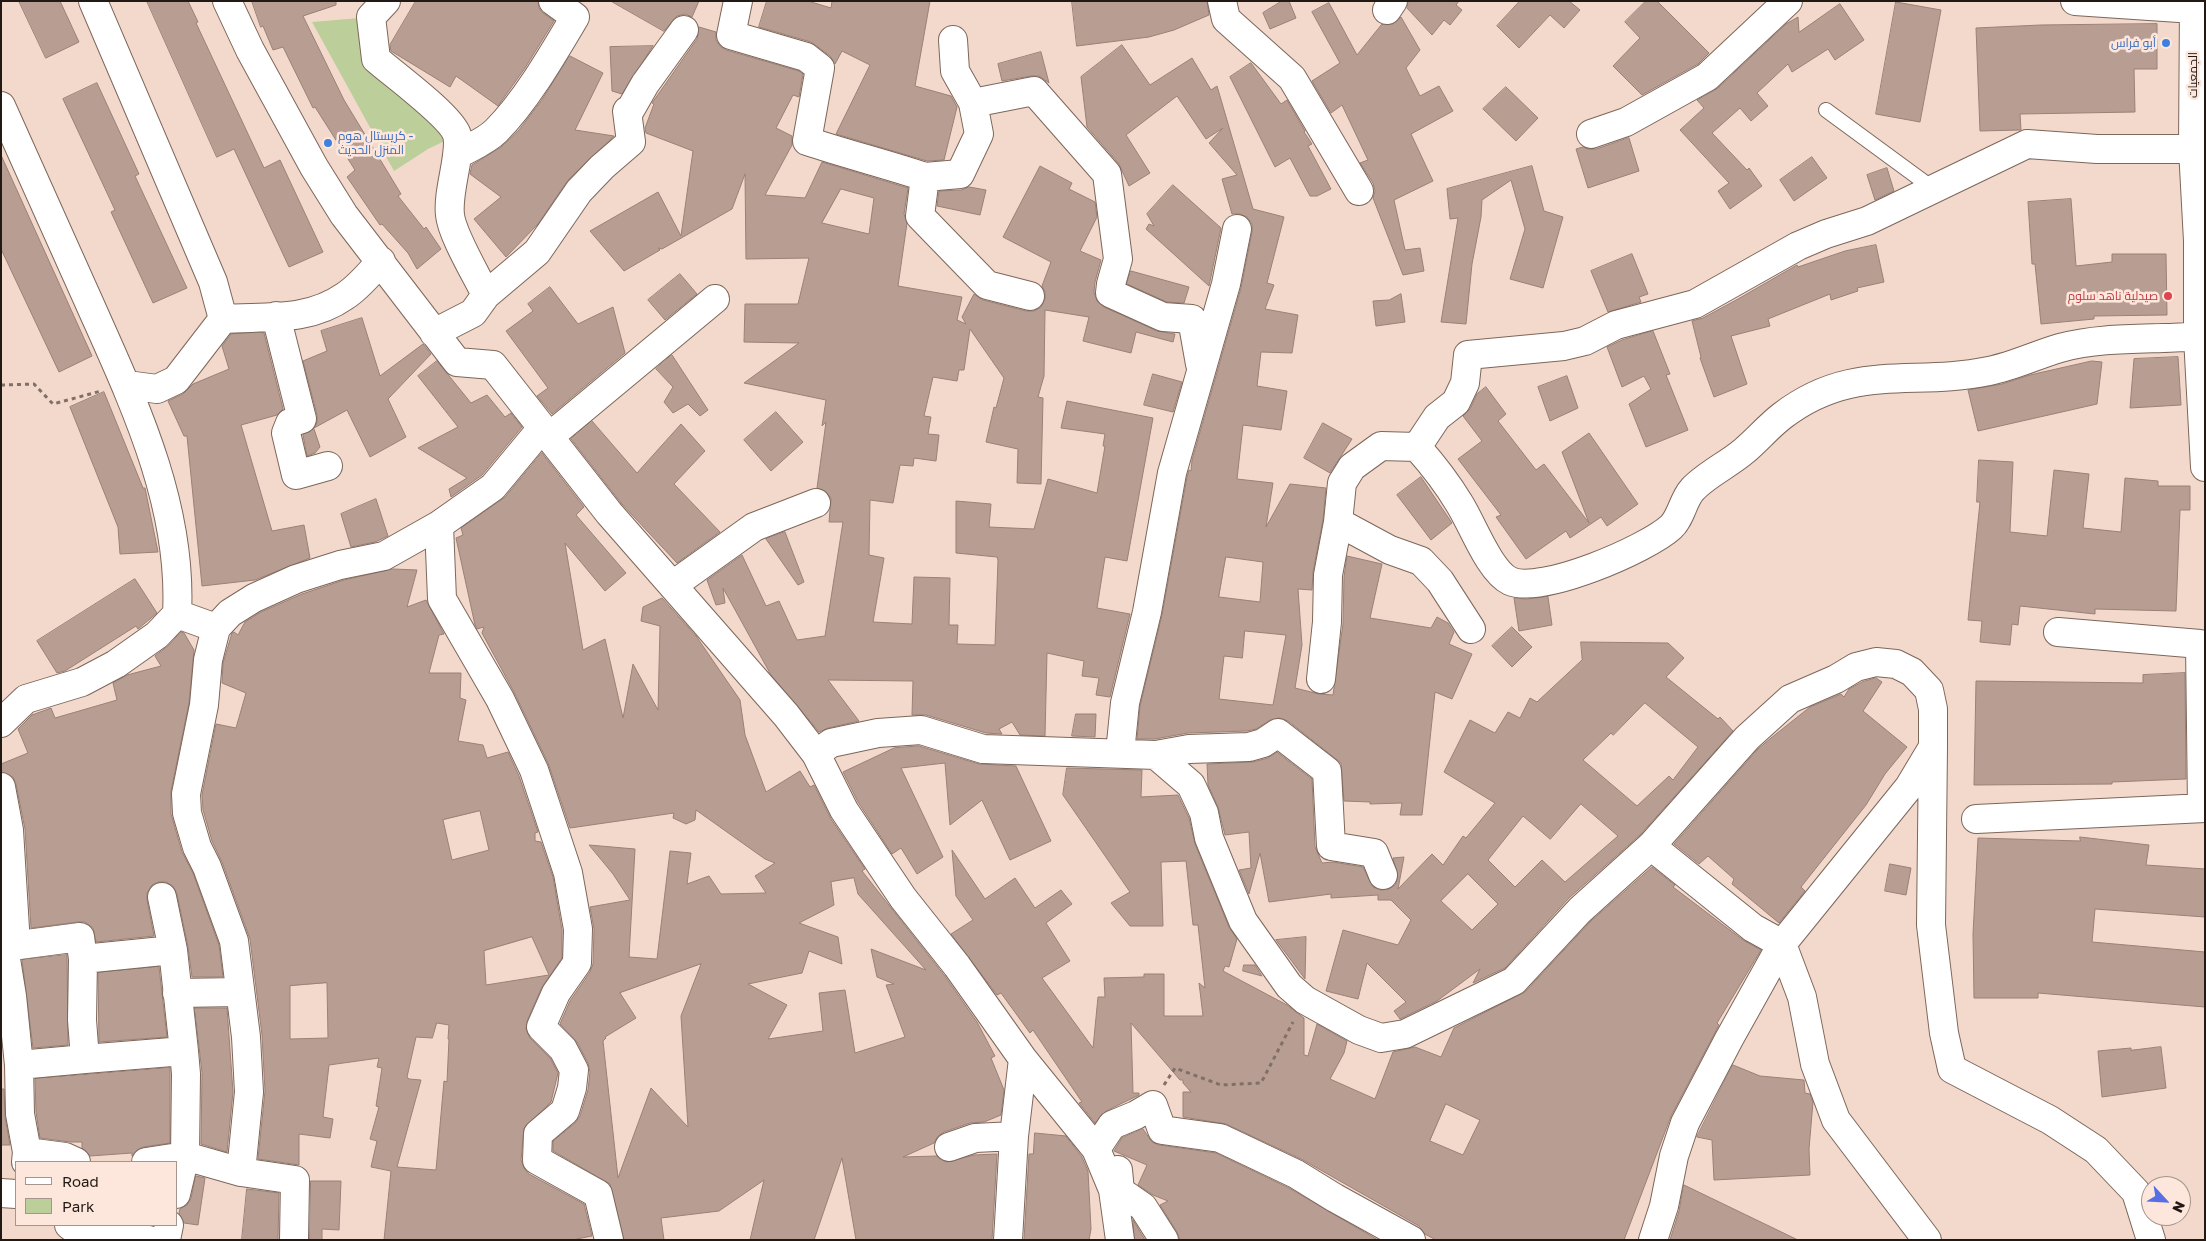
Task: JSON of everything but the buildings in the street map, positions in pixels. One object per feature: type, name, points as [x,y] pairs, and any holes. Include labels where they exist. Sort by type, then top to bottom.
[{"type":"street","points":[[93,1],[213,282],[223,319]]},
{"type":"street","points":[[227,1],[250,50],[314,167],[344,215],[456,362],[493,365],[609,513],[786,716],[816,754],[844,810],[903,898],[957,966],[1023,1059],[1096,1149],[1112,1190],[1120,1240]]},
{"type":"street","points":[[386,1],[371,16],[376,59],[440,112],[457,135],[457,155],[451,185],[450,216],[463,250],[486,295]]},
{"type":"street","points":[[457,155],[495,132],[554,53],[576,17],[553,1]]},
{"type":"street","points":[[738,1],[730,35],[806,57],[820,68],[807,140],[844,154],[880,162],[925,177],[960,174],[979,134],[973,103],[955,71],[954,40]]},
{"type":"street","points":[[1222,1],[1226,19],[1292,78],[1359,192]]},
{"type":"street","points":[[1591,134],[1626,122],[1706,77],[1788,1]]},
{"type":"street","points":[[2075,1],[2194,5]]},
{"type":"street","name":"الجمعيات","points":[[2194,5],[2199,118],[2192,149],[2198,242],[2205,467]]},
{"type":"street","points":[[434,333],[473,313],[486,295],[537,252],[579,191],[602,167],[631,142],[627,110],[629,112],[644,84],[684,30]]},
{"type":"street","points":[[973,103],[1034,91],[1107,174],[1118,259],[1110,293],[1163,316],[1192,319],[1201,368]]},
{"type":"street","points":[[1,106],[126,385],[156,469],[169,513],[177,557],[178,590],[177,614],[157,635],[116,664],[82,682],[26,699],[1,723]]},
{"type":"street","points":[[1417,447],[1437,417],[1456,402],[1465,383],[1468,354],[1564,346],[1585,341],[1616,326],[1695,304],[1798,246],[1826,234],[1867,221],[2027,144],[2097,149],[2192,149]]},
{"type":"street","points":[[925,177],[920,216],[987,285],[1030,296]]},
{"type":"street","points":[[1120,753],[1125,703],[1148,604],[1172,473],[1226,284],[1236,229]]},
{"type":"street","points":[[126,385],[157,388],[176,380],[223,319],[296,316],[323,308],[346,296],[381,262]]},
{"type":"street","points":[[241,1172],[249,1092],[246,1037],[234,941],[207,867],[197,847],[187,813],[186,794],[204,705],[208,660],[216,628],[230,612],[254,598],[296,580],[340,565],[384,556],[439,525],[493,487],[546,432],[715,299]]},
{"type":"street","points":[[276,316],[302,419],[290,423],[286,433],[296,475],[328,466]]},
{"type":"street","points":[[1321,679],[1327,622],[1328,575],[1338,522],[1342,483],[1352,467],[1381,446],[1417,447],[1436,468],[1460,504],[1496,568],[1509,580],[1521,583],[1551,580],[1606,564],[1672,526],[1692,490],[1744,452],[1782,416],[1810,398],[1834,387],[1865,379],[1903,377],[1947,378],[1988,371],[2020,364],[2060,348],[2080,344],[2121,339],[2201,337]]},
{"type":"street","points":[[673,585],[754,528],[816,503]]},
{"type":"street","points":[[1338,522],[1390,550],[1421,562],[1440,581],[1471,629]]},
{"type":"street","points":[[439,525],[442,599],[500,699],[534,770],[568,873],[578,929],[577,963],[556,993],[541,1027],[563,1048],[574,1070],[572,1088],[565,1111],[538,1134],[537,1160],[598,1194],[609,1240]]},
{"type":"street","points":[[177,614],[216,628]]},
{"type":"street","points":[[1976,819],[2204,808],[2200,644],[2058,632]]},
{"type":"street","points":[[1156,755],[1191,785],[1204,813],[1209,838],[1243,921],[1289,986],[1305,1000],[1359,1030],[1382,1038],[1405,1034],[1514,980],[1580,910],[1651,846],[1747,738],[1790,699],[1836,679],[1856,667],[1876,662],[1896,664],[1912,672],[1928,690],[1934,708],[1931,925],[1944,1033],[1952,1069],[2050,1120],[2096,1150],[2136,1192],[2151,1240]]},
{"type":"street","points":[[816,754],[831,743],[878,733],[921,730],[983,749],[1156,755],[1189,749],[1249,747],[1263,743],[1278,733],[1327,771],[1331,846],[1374,853],[1383,875]]},
{"type":"street","points":[[1653,1240],[1664,1206],[1674,1156],[1685,1123],[1782,944],[1909,787],[1933,747]]},
{"type":"street","points":[[1,787],[9,830],[7,946],[18,1064],[20,1114],[27,1157],[65,1157],[74,1161]]},
{"type":"street","points":[[1651,846],[1753,928],[1782,944],[1802,997],[1815,1064],[1836,1120],[1927,1240]]},
{"type":"street","points":[[162,897],[173,950],[186,1074],[185,1156],[178,1186]]},
{"type":"street","points":[[7,946],[80,937],[83,959],[82,1020],[84,1059]]},
{"type":"street","points":[[83,959],[173,950]]},
{"type":"street","points":[[177,993],[240,992]]},
{"type":"street","points":[[18,1064],[184,1052]]},
{"type":"street","points":[[1008,1240],[1014,1136],[1023,1059]]},
{"type":"street","points":[[1096,1149],[1112,1125],[1136,1115],[1153,1105],[1162,1130],[1220,1138],[1296,1174],[1411,1240]]},
{"type":"street","points":[[949,1146],[976,1138],[1014,1136]]},
{"type":"street","points":[[1096,1149],[1117,1160],[1120,1191],[1143,1207],[1164,1240]]},
{"type":"street","points":[[152,1161],[185,1156],[241,1172],[295,1180],[294,1240]]},
{"type":"street","points":[[1,1193],[15,1194]]},
{"type":"street","points":[[70,1226],[73,1228],[149,1240]]},
{"type":"street","points":[[166,1240],[169,1226]]},
{"type":"lane","points":[[1826,110],[1934,190]]},
{"type":"path","points":[[1,385],[34,384],[53,404],[126,385]]},
{"type":"path","points":[[1153,1105],[1175,1068],[1221,1085],[1261,1083],[1305,1000]]},
{"type":"green space","points":[[371,17],[373,44],[457,135],[428,149],[394,171],[312,22]]},
{"type":"place","name":"أبو فراس","points":[[2166,43]]},
{"type":"place","name":"كريستال هوم - المنزل الحديث","points":[[328,143]]},
{"type":"place","name":"صيدلية ناهد سلوم","points":[[2168,296]]}]
